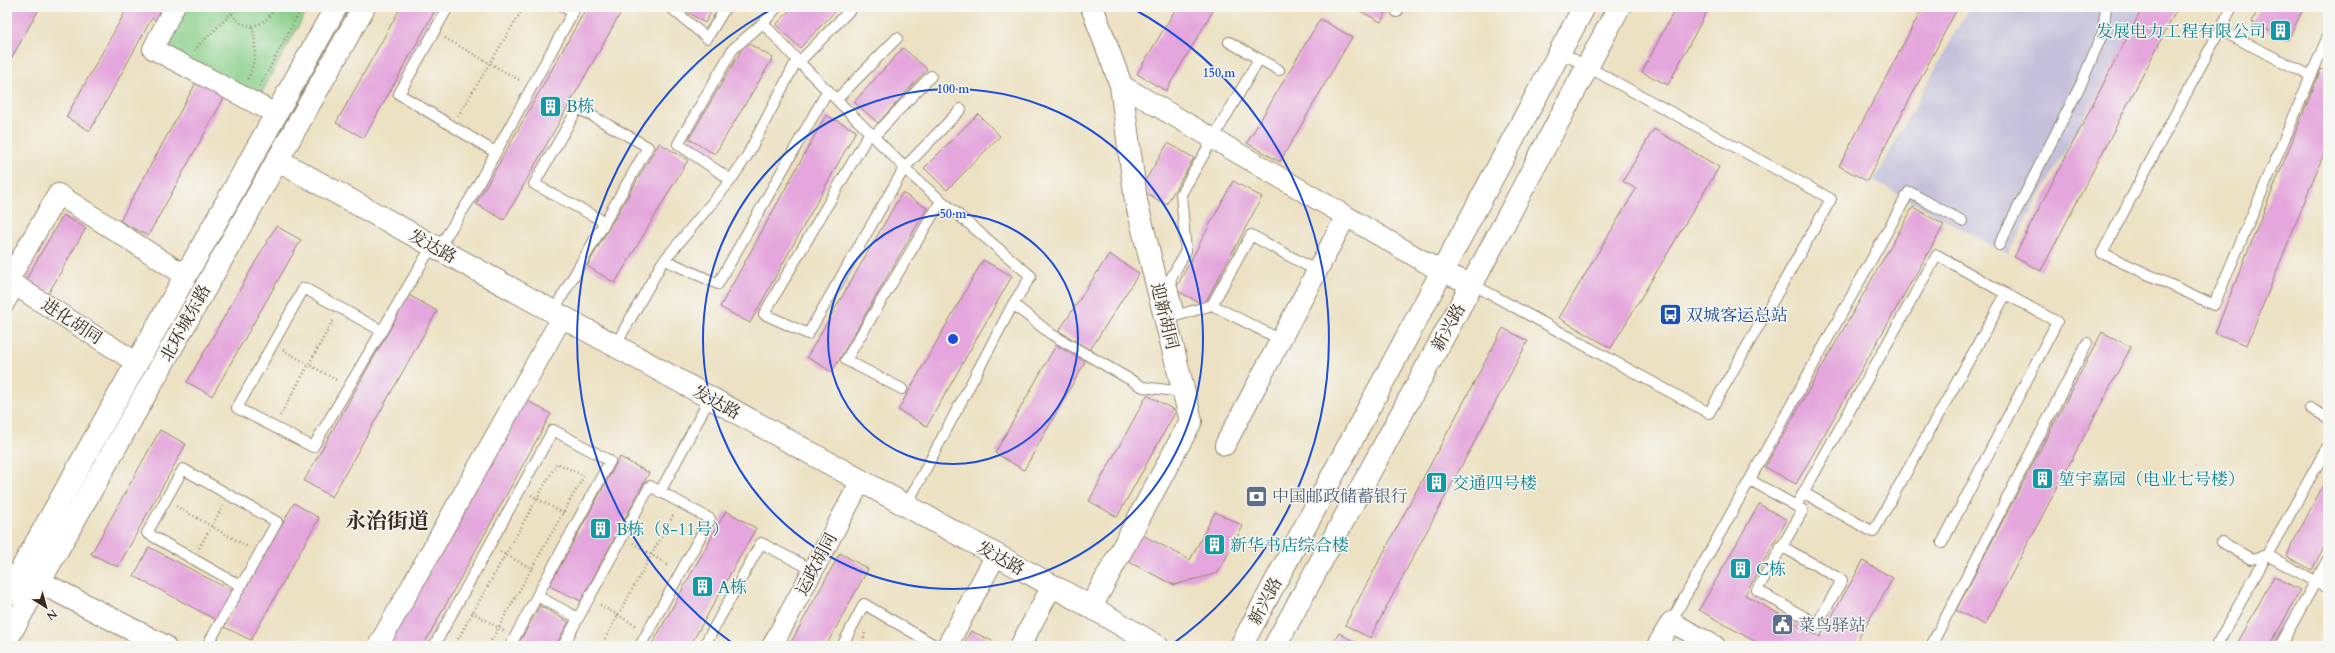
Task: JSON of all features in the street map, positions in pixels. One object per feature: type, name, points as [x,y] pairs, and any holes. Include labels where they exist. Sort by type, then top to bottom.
[{"type":"main road","name":"北环城东路","points":[[9,589],[336,7]]},
{"type":"main road","name":"北环城东路","points":[[7,639],[364,7]]},
{"type":"main road","name":"迎新胡同","points":[[1091,607],[1190,421],[1183,392],[1163,281],[1136,201],[1121,85],[1092,7]]},
{"type":"main road","name":"新兴路","points":[[1241,646],[1584,7]]},
{"type":"main road","name":"新兴路","points":[[1275,646],[1472,284],[1619,7]]},
{"type":"main road","name":"发达路","points":[[277,160],[1091,607],[1157,646]]},
{"type":"main road","points":[[9,589],[40,582],[164,646]]},
{"type":"street","points":[[174,7],[153,49],[276,114]]},
{"type":"street","points":[[1121,85],[1442,272],[1472,284]]},
{"type":"street","points":[[12,283],[58,194],[186,276]]},
{"type":"street","points":[[1225,445],[1346,216]]},
{"type":"street","name":"进化胡同","points":[[12,283],[137,363]]},
{"type":"street","points":[[378,646],[558,315]]},
{"type":"street","name":"运政胡同","points":[[772,646],[861,481]]},
{"type":"street","points":[[947,646],[996,555]]},
{"type":"street","points":[[1020,646],[1052,586]]},
{"type":"street","points":[[1657,646],[1671,622],[1714,646]]},
{"type":"lane","points":[[448,7],[399,94],[495,152]]},
{"type":"lane","points":[[382,331],[304,288],[237,408],[314,447],[382,331],[435,247],[470,199],[573,12],[564,7]]},
{"type":"lane","points":[[670,7],[707,38],[726,7]]},
{"type":"lane","points":[[731,180],[678,144],[733,49],[763,23],[777,7]]},
{"type":"lane","points":[[615,346],[665,260],[731,180],[747,156],[798,61],[854,7]]},
{"type":"lane","points":[[1999,245],[2081,84],[2103,32],[2106,7]]},
{"type":"lane","points":[[2232,7],[2102,253],[2214,305],[2328,36]]},
{"type":"lane","points":[[763,23],[798,61],[905,167],[941,200],[1031,276],[1013,304],[906,506]]},
{"type":"lane","points":[[2220,30],[2311,76]]},
{"type":"lane","points":[[837,99],[897,38]]},
{"type":"lane","points":[[1229,42],[1279,70]]},
{"type":"lane","points":[[1472,284],[1709,413],[1831,199],[1560,52]]},
{"type":"lane","points":[[1259,59],[1180,194],[1186,251],[1163,281],[1179,315],[1212,305],[1281,340]]},
{"type":"lane","points":[[931,76],[872,134],[764,314],[808,334],[905,167],[961,109]]},
{"type":"lane","points":[[665,260],[718,284],[828,90]]},
{"type":"lane","points":[[558,315],[605,222],[648,147],[578,108],[534,184],[605,222]]},
{"type":"lane","points":[[1671,622],[1910,192],[1962,221]]},
{"type":"lane","points":[[902,389],[846,360],[941,200]]},
{"type":"lane","points":[[1212,305],[1251,235],[1317,271]]},
{"type":"lane","points":[[1796,506],[1937,255],[2057,322],[1942,543]]},
{"type":"lane","points":[[7,308],[12,283]]},
{"type":"lane","points":[[1804,493],[1873,532],[2006,294]]},
{"type":"lane","points":[[1013,304],[1051,334],[1143,387],[1183,392]]},
{"type":"lane","points":[[1931,646],[2087,343]]},
{"type":"lane","points":[[660,492],[710,398]]},
{"type":"lane","points":[[2310,408],[2328,418]]},
{"type":"lane","points":[[434,646],[553,430],[610,461],[510,646]]},
{"type":"lane","points":[[2216,646],[2328,446]]},
{"type":"lane","points":[[207,646],[241,586],[259,553],[277,522],[183,469],[147,533],[241,586]]},
{"type":"lane","points":[[1750,480],[1802,510],[1781,546],[1757,590],[1817,624],[1842,580],[1781,546]]},
{"type":"lane","points":[[563,646],[650,486],[710,519],[640,646]]},
{"type":"lane","points":[[2222,542],[2252,558],[2267,556],[2328,588]]},
{"type":"lane","points":[[704,646],[761,543],[813,570]]},
{"type":"lane","points":[[2280,646],[2328,559]]},
{"type":"lane","points":[[537,596],[578,618]]},
{"type":"lane","points":[[842,646],[864,604],[936,646]]},
{"type":"path","points":[[180,63],[238,7]]},
{"type":"path","points":[[232,14],[240,22],[252,26],[267,20],[274,7]]},
{"type":"path","points":[[246,98],[302,7]]},
{"type":"path","points":[[451,126],[524,7]]},
{"type":"path","points":[[246,98],[256,58],[256,46],[252,26]]},
{"type":"path","points":[[434,32],[532,87]]},
{"type":"path","points":[[274,427],[340,308]]},
{"type":"path","points":[[273,344],[349,387]]},
{"type":"path","points":[[454,646],[557,463],[584,476],[564,514],[488,646]]},
{"type":"path","points":[[520,489],[578,521]]},
{"type":"path","points":[[193,559],[229,495]]},
{"type":"path","points":[[166,500],[259,553]]},
{"type":"path","points":[[601,646],[680,503]]},
{"type":"path","points":[[622,536],[680,573]]},
{"type":"path","points":[[489,546],[547,577]]},
{"type":"path","points":[[588,599],[648,632]]},
{"type":"path","points":[[457,604],[515,637]]},
{"type":"shaded area","points":[[1969,7],[2145,7],[2008,254],[1874,181]]},
{"type":"green space","points":[[181,7],[309,7],[258,99],[161,47]]},
{"type":"building","points":[[11,7],[40,7],[7,66],[7,13]]},
{"type":"building","points":[[128,7],[166,7],[158,22],[152,18],[90,131],[66,117]]},
{"type":"building","points":[[401,7],[437,7],[364,138],[336,123]]},
{"type":"building","name":"B栋","points":[[587,7],[624,7],[504,220],[476,204]]},
{"type":"building","points":[[679,7],[714,7],[705,23]]},
{"type":"building","points":[[793,7],[839,7],[800,48],[776,25]]},
{"type":"building","points":[[1177,7],[1215,7],[1166,91],[1137,74]]},
{"type":"building","points":[[1352,7],[1389,7],[1381,22]]},
{"type":"building","points":[[1676,7],[1709,7],[1668,85],[1642,72]]},
{"type":"building","points":[[1923,7],[1958,7],[1867,181],[1839,166]]},
{"type":"building","points":[[2143,7],[2178,7],[2041,271],[2014,257]]},
{"type":"building","name":"发展电力工程有限公司","points":[[2259,7],[2304,7],[2288,40],[2252,22]]},
{"type":"building","points":[[1320,19],[1352,37],[1280,162],[1247,143]]},
{"type":"building","points":[[746,42],[773,58],[715,154],[689,139]]},
{"type":"building","points":[[903,48],[927,69],[878,123],[854,102]]},
{"type":"building","points":[[2321,69],[2328,72],[2328,143],[2247,345],[2215,333]]},
{"type":"building","points":[[197,81],[225,96],[148,236],[120,221]]},
{"type":"building","points":[[978,114],[1000,136],[947,190],[924,168]]},
{"type":"building","points":[[826,115],[856,131],[750,323],[720,307]]},
{"type":"building","points":[[1654,129],[1719,167],[1611,348],[1559,318],[1636,189],[1623,181]]},
{"type":"building","points":[[659,143],[688,160],[615,283],[587,266]]},
{"type":"building","points":[[1168,143],[1194,158],[1166,205],[1140,189]]},
{"type":"building","points":[[1233,181],[1262,197],[1204,305],[1175,290]]},
{"type":"building","points":[[902,193],[927,208],[832,372],[807,357]]},
{"type":"building","points":[[1913,207],[1944,225],[1796,484],[1765,467]]},
{"type":"building","points":[[63,215],[86,228],[48,294],[25,281]]},
{"type":"building","points":[[276,226],[301,240],[212,396],[187,382]]},
{"type":"building","points":[[1109,254],[1139,273],[1090,350],[1059,331]]},
{"type":"building","points":[[983,260],[1012,276],[927,426],[898,410]]},
{"type":"building","points":[[409,295],[437,311],[332,497],[304,481]]},
{"type":"building","name":"交通四号楼","points":[[1503,328],[1528,341],[1370,638],[1345,625]]},
{"type":"building","name":"堃宇嘉园（电业七号楼）","points":[[2102,332],[2131,347],[1985,625],[1956,610]]},
{"type":"building","points":[[1056,345],[1085,362],[1024,470],[995,453]]},
{"type":"building","points":[[1147,395],[1176,411],[1117,517],[1089,501]]},
{"type":"building","points":[[523,398],[551,414],[423,646],[384,646]]},
{"type":"building","points":[[160,430],[186,444],[118,567],[91,554]]},
{"type":"building","name":"B栋（8-11号）","points":[[620,457],[649,473],[581,601],[549,586]]},
{"type":"building","points":[[2328,476],[2328,539],[2312,570],[2286,556]]},
{"type":"building","points":[[294,503],[319,518],[251,640],[224,627]]},
{"type":"building","name":"C栋","points":[[1759,504],[1787,520],[1745,595],[1820,637],[1863,561],[1893,578],[1854,646],[1763,646],[1699,610]]},
{"type":"building","name":"A栋","points":[[726,511],[756,528],[690,646],[651,646]]},
{"type":"building","name":"新华书店综合楼","points":[[1215,512],[1243,526],[1218,573],[1174,585],[1123,559],[1137,532],[1190,560]]},
{"type":"building","points":[[149,547],[234,592],[218,621],[134,576]]},
{"type":"building","points":[[840,553],[868,569],[826,646],[789,646]]},
{"type":"building","points":[[2274,576],[2300,590],[2270,646],[2236,646]]},
{"type":"building","points":[[540,606],[569,622],[555,646],[517,646]]},
{"type":"building","points":[[971,631],[1003,646],[962,646]]},
{"type":"building","points":[[1339,633],[1362,646],[1331,646]]},
{"type":"place","name":"发展电力工程有限公司","points":[[2281,31]]},
{"type":"place","name":"B栋","points":[[550,106]]},
{"type":"place","name":"双城客运总站","points":[[1670,315]]},
{"type":"place","name":"堃宇嘉园（电业七号楼）","points":[[2043,479]]},
{"type":"place","name":"交通四号楼","points":[[1436,483]]},
{"type":"place","name":"中国邮政储蓄银行","points":[[1256,496]]},
{"type":"place","name":"B栋（8-11号）","points":[[600,529]]},
{"type":"place","name":"新华书店综合楼","points":[[1215,545]]},
{"type":"place","name":"C栋","points":[[1741,569]]},
{"type":"place","name":"A栋","points":[[703,587]]},
{"type":"place","name":"菜鸟驿站","points":[[1782,625]]},
{"type":"district","name":"永治街道","points":[[387,521]]}]
